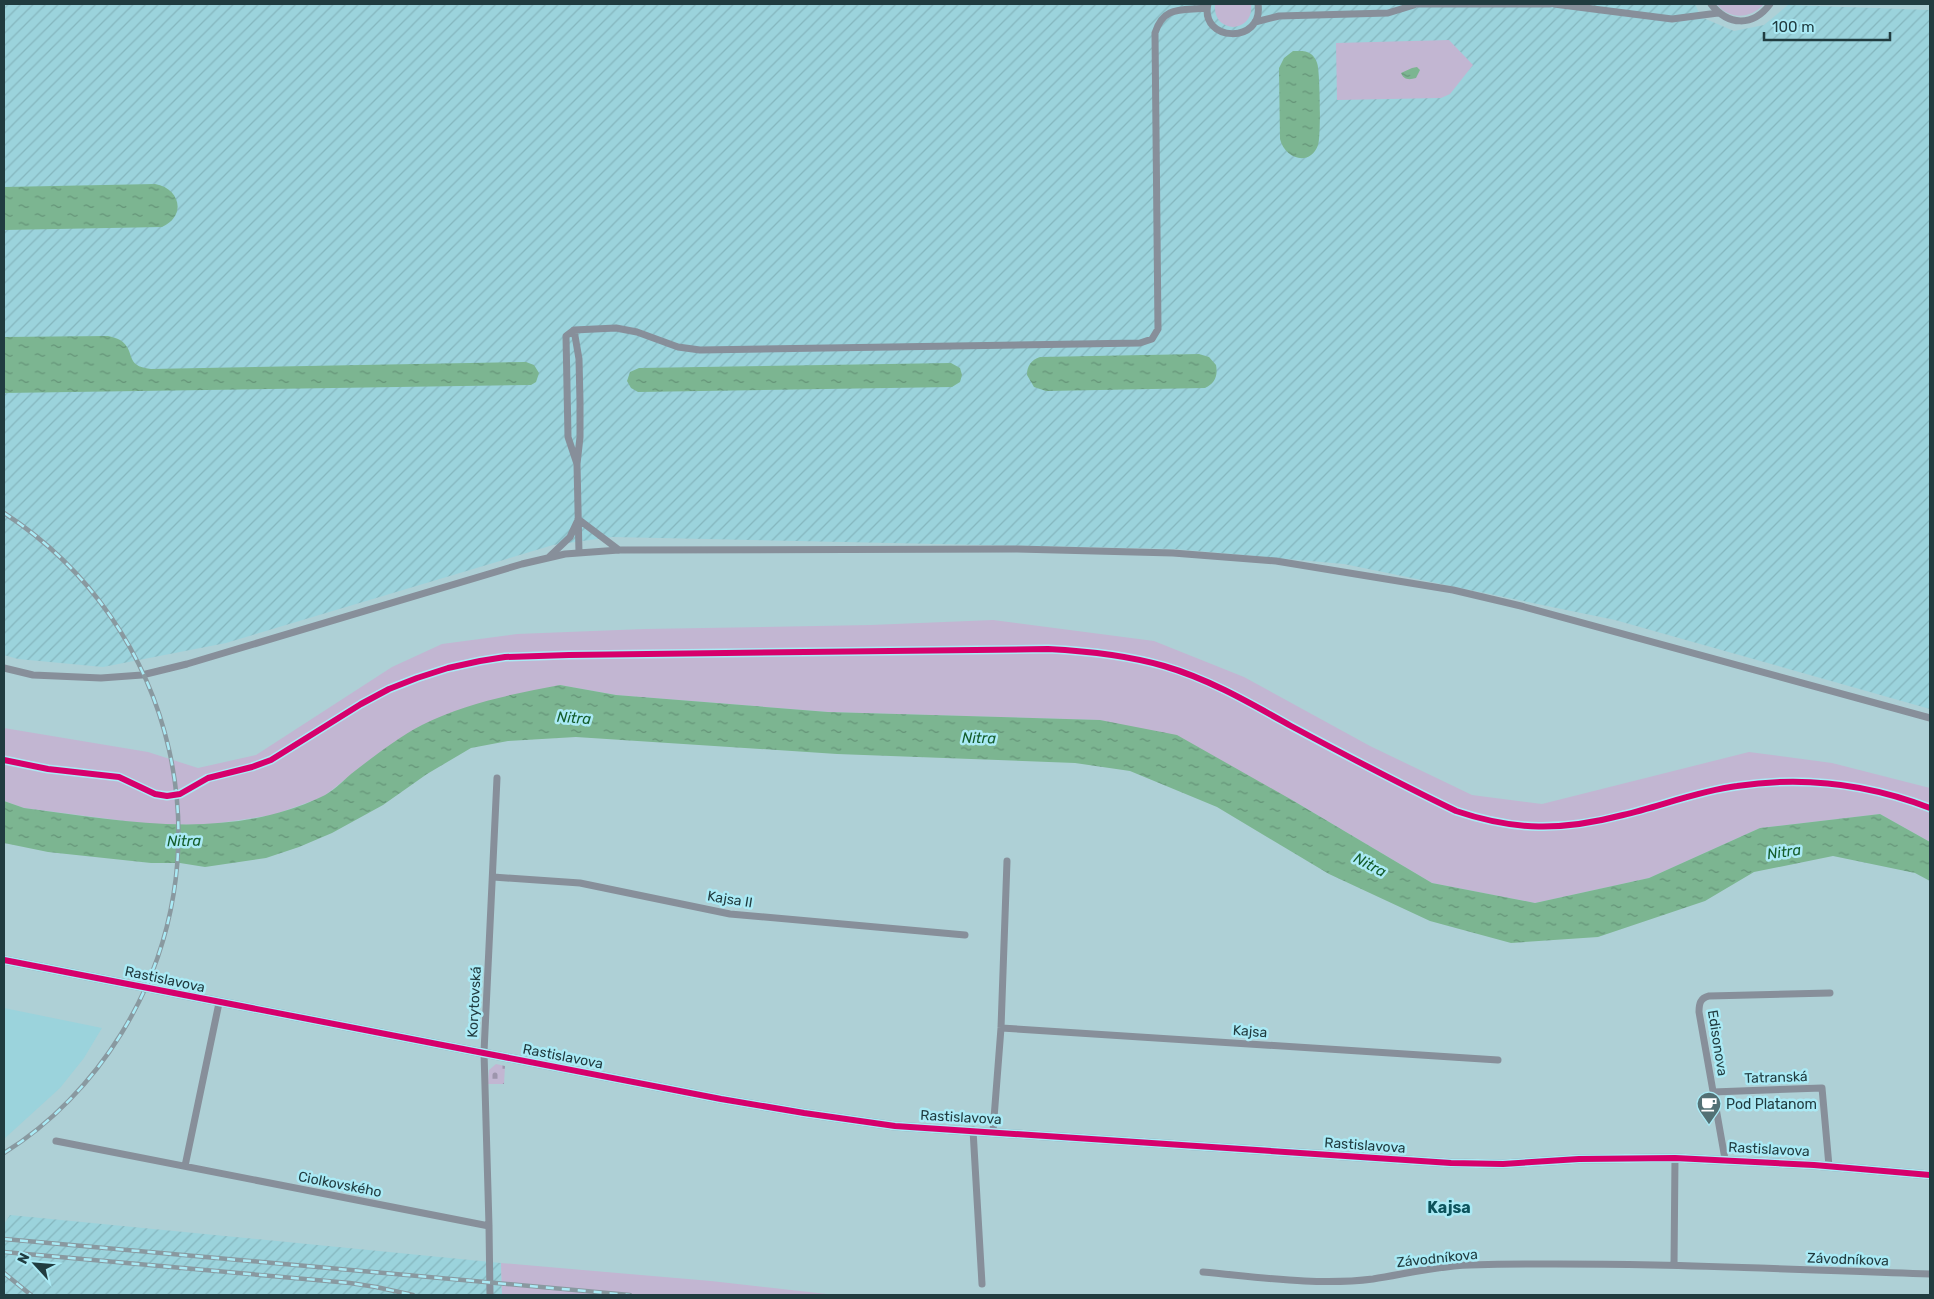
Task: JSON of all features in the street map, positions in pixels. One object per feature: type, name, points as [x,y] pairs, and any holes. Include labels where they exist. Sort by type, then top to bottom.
[{"type":"street","points":[[577,464],[568,437],[566,402],[566,336],[574,330],[616,328],[637,332],[678,347],[700,350],[1131,343],[1152,339],[1158,329],[1155,33],[1159,21],[1169,12],[1208,6],[1209,19],[1216,28],[1225,34],[1236,35],[1247,31],[1255,22],[1258,14],[1258,4]]},
{"type":"street","points":[[1255,22],[1279,16],[1388,13],[1411,4],[1550,4]]},
{"type":"street","points":[[1554,4],[1672,19],[1718,13]]},
{"type":"street","points":[[1711,4],[1718,13],[1735,20],[1756,17],[1765,11],[1770,4]]},
{"type":"street","points":[[574,330],[579,360],[580,402],[580,436],[577,464],[579,553]]},
{"type":"street","points":[[578,519],[619,550]]},
{"type":"street","points":[[549,557],[570,537],[578,519]]},
{"type":"street","points":[[4,668],[33,675],[102,678],[142,675],[187,664],[365,612],[476,577],[549,557],[579,553],[619,550],[1027,549],[1173,553],[1276,561],[1444,589],[1522,606],[1930,718]]},
{"type":"street","name":"Korytovská","points":[[490,1295],[490,1226],[484,1052],[498,778]]},
{"type":"street","points":[[993,1131],[1001,1028],[1007,861]]},
{"type":"street","name":"Kajsa II","points":[[493,877],[580,883],[730,914],[965,935]]},
{"type":"street","name":"Rastislavova","points":[[4,960],[703,1096],[804,1114],[895,1126],[993,1131],[1451,1163],[1503,1164],[1579,1159],[1725,1159],[1930,1175]]},
{"type":"street","name":"Edisonova","points":[[1725,1159],[1699,1012],[1702,999],[1709,996],[1830,994]]},
{"type":"street","points":[[185,1166],[219,1003]]},
{"type":"street","name":"Kajsa","points":[[1001,1028],[1498,1060]]},
{"type":"street","name":"Tatranská","points":[[1713,1092],[1822,1088],[1828,1166]]},
{"type":"street","points":[[973,1130],[982,1284]]},
{"type":"street","name":"Ciolkovského","points":[[56,1141],[490,1226]]},
{"type":"street","points":[[1674,1265],[1676,1158]]},
{"type":"street","name":"Závodníkova","points":[[1203,1272],[1306,1281],[1372,1279],[1429,1268],[1468,1265],[1674,1265],[1930,1274]]},
{"type":"shaded area","points":[[4,4],[1695,4],[1701,17],[1734,31],[1764,25],[1788,5],[1930,10],[1930,709],[1615,620],[1344,564],[1175,549],[612,537],[553,545],[226,643],[103,667],[18,659],[4,655]]},
{"type":"shaded area","points":[[4,1008],[102,1028],[84,1058],[60,1088],[4,1139]]},
{"type":"shaded area","points":[[10,1215],[501,1263],[502,1295],[4,1295],[4,1224]]},
{"type":"green space","points":[[1215,4],[1251,4],[1250,14],[1247,21],[1241,25],[1226,26],[1216,14]]},
{"type":"green space","points":[[1717,4],[1764,4],[1753,13],[1740,16],[1728,13]]},
{"type":"green space","points":[[1449,40],[1473,65],[1450,94],[1441,98],[1337,100],[1336,43]]},
{"type":"green space","points":[[993,620],[1154,641],[1244,677],[1370,746],[1472,795],[1542,804],[1749,752],[1832,763],[1930,788],[1930,842],[1880,814],[1760,828],[1649,878],[1535,903],[1432,883],[1292,800],[1100,720],[828,712],[616,695],[560,685],[422,725],[376,755],[323,797],[273,815],[206,825],[148,824],[24,808],[4,801],[4,728],[148,752],[198,768],[256,755],[392,667],[442,644],[517,634]]},
{"type":"green space","points":[[496,1064],[505,1066],[504,1084],[488,1084],[489,1070]]},
{"type":"green space","points":[[501,1263],[711,1281],[836,1295],[502,1295]]},
{"type":"water","points":[[1293,51],[1305,51],[1312,55],[1317,62],[1319,74],[1319,140],[1314,152],[1304,158],[1292,155],[1283,146],[1280,139],[1279,68],[1284,58]]},
{"type":"water","points":[[1417,67],[1420,70],[1416,78],[1407,79],[1401,73],[1412,68]]},
{"type":"water","points":[[155,184],[170,191],[175,196],[177,203],[175,216],[162,227],[4,230],[4,187]]},
{"type":"water","points":[[108,336],[119,339],[125,344],[137,365],[151,369],[526,362],[534,365],[539,373],[536,382],[531,385],[4,393],[4,337]]},
{"type":"water","points":[[1199,354],[1209,357],[1216,365],[1217,373],[1215,379],[1205,388],[1046,391],[1034,387],[1027,375],[1030,364],[1040,357]]},
{"type":"water","points":[[951,363],[960,368],[962,375],[960,382],[952,387],[638,392],[631,388],[627,381],[630,372],[639,368]]},
{"type":"water","name":"Nitra","points":[[560,685],[616,695],[828,712],[1100,720],[1177,735],[1292,800],[1432,883],[1535,903],[1649,878],[1760,828],[1880,814],[1930,842],[1930,881],[1915,873],[1833,856],[1754,872],[1705,901],[1598,937],[1511,943],[1430,921],[1329,874],[1217,807],[1130,771],[1075,763],[837,754],[576,737],[508,741],[471,748],[427,774],[383,805],[332,833],[266,858],[205,867],[180,863],[151,863],[48,852],[4,843],[4,801],[24,808],[99,818],[174,824],[211,824],[248,820],[285,811],[325,795],[394,742],[438,717],[489,700]]},
{"type":"railway","points":[[4,513],[63,561],[111,617],[146,681],[169,750],[178,821],[174,894],[155,965],[121,1034],[84,1085],[38,1129],[4,1153]]},
{"type":"railway","points":[[4,1239],[630,1295]]},
{"type":"railway","points":[[4,1252],[350,1283],[413,1295]]},
{"type":"railway","points":[[4,1273],[31,1295]]},
{"type":"cycle path","points":[[4,760],[48,769],[119,777],[155,794],[167,796],[180,794],[208,778],[252,767],[271,760],[361,704],[389,689],[448,668],[480,661],[505,657],[569,655],[1048,649],[1121,656],[1181,671],[1229,692],[1352,759],[1456,811],[1498,822],[1539,826],[1579,824],[1623,815],[1722,788],[1786,782],[1811,782],[1859,788],[1883,793],[1930,808]]},
{"type":"cycle path","points":[[4,960],[721,1099],[895,1126],[1451,1163],[1503,1164],[1579,1159],[1675,1158],[1814,1165],[1930,1175]]},
{"type":"place","name":"Pod Platanom","points":[[1709,1125]]},
{"type":"district","name":"Kajsa","points":[[1449,1207]]}]
